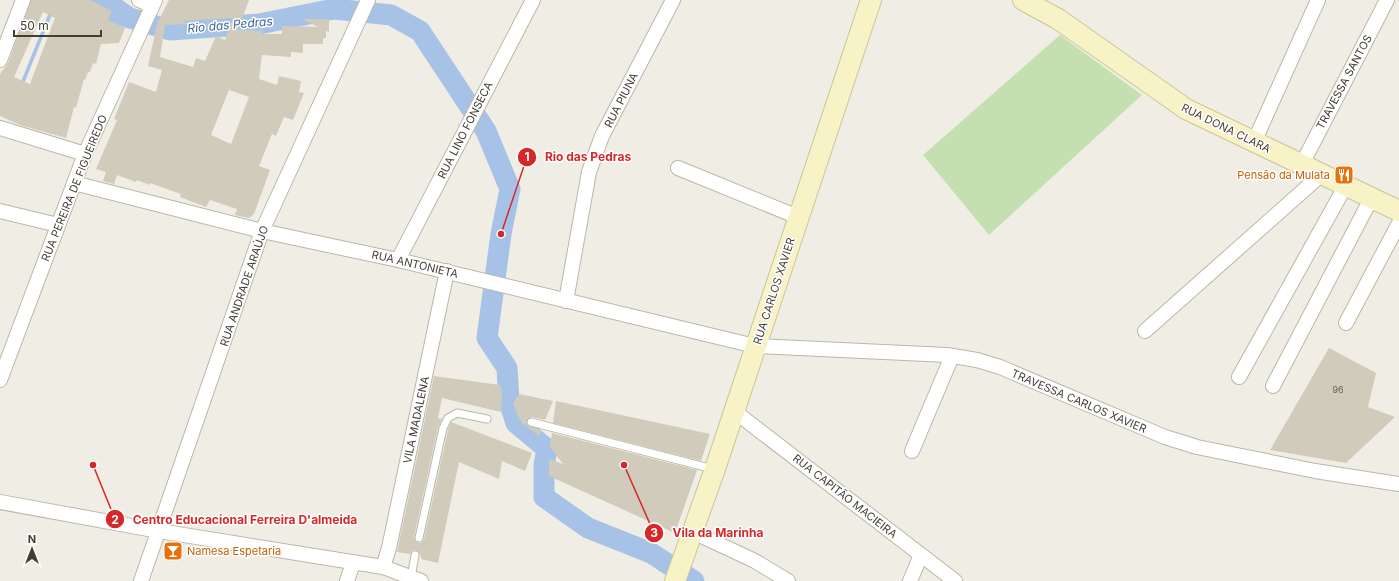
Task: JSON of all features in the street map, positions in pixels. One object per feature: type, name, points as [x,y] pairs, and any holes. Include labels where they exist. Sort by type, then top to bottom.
[{"type":"street","points":[[0,60],[23,0]]},
{"type":"street","points":[[139,0],[152,6]]},
{"type":"street","name":"RUA LINO FONSECA","points":[[398,260],[533,0]]},
{"type":"street","name":"RUA PIUNA","points":[[566,301],[589,172],[594,155],[673,0]]},
{"type":"street","name":"RUA CARLOS XAVIER","points":[[678,575],[715,469],[871,0]]},
{"type":"street","name":"RUA DONA CLARA","points":[[1024,0],[1058,19],[1186,109],[1399,211]]},
{"type":"street","points":[[1254,142],[1318,0]]},
{"type":"street","name":"TRAVESSA SANTOS","points":[[1302,164],[1387,0]]},
{"type":"street","name":"RUA ANDRADE ARAÚJO","points":[[141,581],[160,531],[262,231],[367,2]]},
{"type":"street","name":"RUA PEREIRA DE FIGUEIREDO","points":[[0,380],[85,154],[152,6]]},
{"type":"street","points":[[4,130],[85,154]]},
{"type":"street","points":[[678,168],[798,218]]},
{"type":"street","points":[[1145,331],[1322,174]]},
{"type":"street","name":"RUA ANTONIETA","points":[[74,183],[262,231],[447,271],[755,346]]},
{"type":"street","points":[[1239,377],[1346,185]]},
{"type":"street","points":[[1273,386],[1372,197]]},
{"type":"street","points":[[0,211],[58,225]]},
{"type":"street","points":[[1346,323],[1399,223]]},
{"type":"street","name":"VILA MADALENA","points":[[383,567],[389,548],[447,271]]},
{"type":"street","name":"TRAVESSA CARLOS XAVIER","points":[[755,346],[952,356],[976,360],[1000,367],[1165,437],[1197,447],[1315,471],[1399,484]]},
{"type":"street","points":[[912,451],[952,356]]},
{"type":"street","name":"RUA CAPITÃO MACIEIRA","points":[[734,411],[955,581]]},
{"type":"street","points":[[0,502],[160,531],[383,567],[416,579]]},
{"type":"street","points":[[693,532],[755,561],[788,581]]},
{"type":"street","points":[[910,581],[922,555]]},
{"type":"street","points":[[347,581],[353,563]]},
{"type":"lane","points":[[419,538],[443,428],[448,418],[457,413],[487,419]]},
{"type":"lane","points":[[531,422],[715,469]]},
{"type":"lane","points":[[416,555],[416,579]]},
{"type":"green space","points":[[1060,35],[1142,95],[989,235],[923,155]]},
{"type":"water","points":[[93,0],[122,0],[139,12],[132,26]]},
{"type":"building","points":[[31,0],[90,0],[112,11],[108,20],[125,28],[119,43],[101,44],[96,64],[93,63],[90,72],[88,72],[85,80],[84,79],[76,108],[74,107],[66,138],[20,125],[0,116],[0,74],[8,63]],"holes":[[[43,12],[55,18],[30,84],[14,77]]]},
{"type":"building","points":[[169,0],[249,0],[238,30],[262,31],[262,34],[282,34],[282,26],[318,27],[302,19],[329,19],[329,32],[326,31],[326,38],[323,38],[323,44],[303,44],[303,53],[291,52],[291,57],[262,55],[259,79],[277,85],[279,76],[301,81],[299,92],[304,93],[293,120],[284,117],[276,136],[272,134],[259,166],[270,170],[254,214],[249,218],[235,215],[237,209],[210,200],[206,207],[180,197],[181,194],[150,183],[150,185],[137,180],[136,182],[117,175],[114,184],[103,181],[106,172],[96,169],[117,120],[114,119],[129,82],[156,92],[162,70],[148,66],[157,24]],"holes":[[[233,18],[225,40],[216,36],[205,61],[196,58],[193,67],[160,57],[165,25],[163,25],[189,24],[182,21]],[[229,90],[249,97],[231,144],[211,135]]]},
{"type":"building","points":[[1329,348],[1376,373],[1368,407],[1395,417],[1346,463],[1270,450]]},
{"type":"building","points":[[434,376],[500,385],[502,393],[501,412],[442,398],[438,418],[442,419],[438,427],[414,537],[416,542],[421,543],[424,539],[451,422],[532,453],[525,471],[502,461],[499,479],[459,462],[438,563],[421,559],[421,556],[416,550],[413,550],[410,554],[397,552]]},
{"type":"building","points":[[519,394],[553,401],[545,420],[532,417],[526,420],[528,426],[541,430],[539,436],[522,423],[518,416],[513,403]]},
{"type":"building","points":[[556,401],[710,434],[701,461],[553,423]]},
{"type":"building","points":[[552,433],[697,470],[675,533],[549,476],[549,459],[563,464],[550,447]]},
{"type":"waterway","name":"Rio das Pedras","points":[[98,0],[113,13],[170,30],[259,24],[334,9],[391,15],[420,31],[486,131],[510,189],[501,234],[487,338],[507,368],[509,401],[516,423],[547,449],[544,465],[544,497],[588,528],[651,553],[694,581]]},
{"type":"waterway","points":[[22,84],[51,12]]},
{"type":"place","name":"Pensão da Mulata","points":[[1344,175]]},
{"type":"place","name":"Rio das Pedras","points":[[501,234]]},
{"type":"place","name":"Centro Educacional Ferreira D'almeida","points":[[93,465]]},
{"type":"place","name":"Vila da Marinha","points":[[624,465]]},
{"type":"place","name":"Namesa Espetaria","points":[[173,551]]}]
